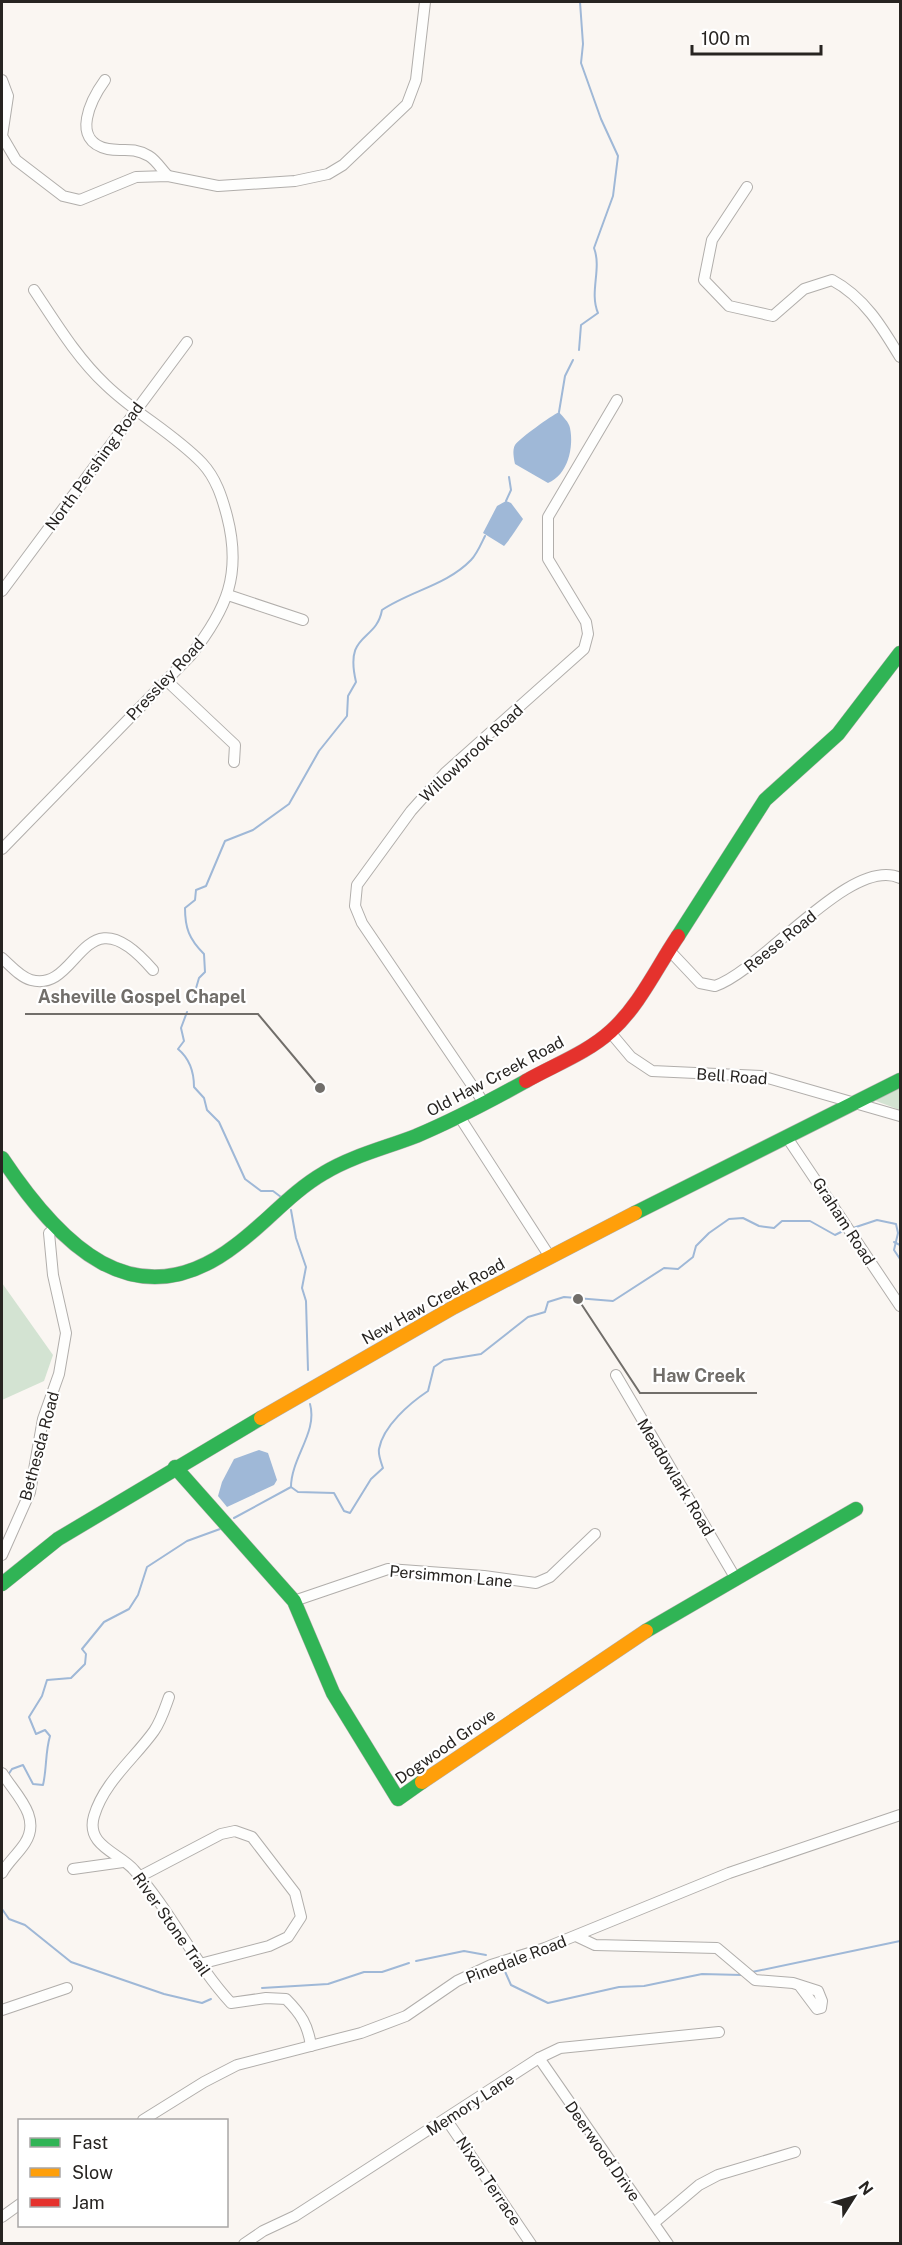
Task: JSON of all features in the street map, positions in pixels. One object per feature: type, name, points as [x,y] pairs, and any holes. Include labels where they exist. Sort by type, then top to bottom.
[{"type":"street","points":[[2,80],[8,96],[2,136],[16,160],[63,196],[80,200],[136,177],[168,176],[193,183],[238,186],[295,181],[328,174],[343,165],[406,104],[416,80],[425,2]]},
{"type":"street","points":[[105,80],[86,113],[86,130],[94,142],[107,149],[128,148],[150,156],[168,176]]},
{"type":"street","points":[[747,187],[712,240],[704,280],[729,306],[773,316],[804,289],[832,280],[851,290],[883,328],[900,357]]},
{"type":"street","name":"Pressley Road","points":[[2,849],[166,680],[207,634],[228,595],[234,554],[218,488],[202,464],[185,447],[106,385],[83,361],[34,290]]},
{"type":"street","name":"North Pershing Road","points":[[2,591],[187,342]]},
{"type":"street","name":"Willowbrook Road","points":[[484,1103],[362,922],[355,906],[355,891],[367,868],[435,784],[584,649],[588,634],[586,622],[548,559],[548,517],[617,400]]},
{"type":"street","points":[[228,595],[303,620]]},
{"type":"street","name":"Old Haw Creek Road","points":[[2,1158],[53,1230],[80,1251],[135,1276],[146,1278],[190,1272],[204,1266],[250,1236],[321,1174],[459,1116],[610,1032],[625,1017],[765,800],[793,771],[840,733],[883,672],[900,653]]},
{"type":"street","points":[[166,680],[235,745],[234,762]]},
{"type":"street","name":"Reese Road","points":[[668,949],[700,983],[715,986],[747,968],[800,922],[857,883],[875,875],[891,874],[900,878]]},
{"type":"street","points":[[2,958],[23,977],[32,981],[43,980],[65,970],[87,945],[96,939],[104,938],[137,951],[153,970]]},
{"type":"street","name":"Bell Road","points":[[610,1032],[631,1057],[652,1071],[761,1076],[900,1116]]},
{"type":"street","name":"New Haw Creek Road","points":[[2,1584],[58,1539],[175,1467],[454,1307],[786,1136],[900,1080]]},
{"type":"street","points":[[459,1116],[550,1257]]},
{"type":"street","name":"Graham Road","points":[[786,1136],[900,1306]]},
{"type":"street","name":"Bethesda Road","points":[[2,1554],[30,1492],[43,1419],[61,1364],[66,1334],[53,1275],[49,1233],[53,1230]]},
{"type":"street","name":"Meadowlark Road","points":[[616,1374],[736,1579]]},
{"type":"street","name":"Dogwood Grove","points":[[175,1467],[294,1601],[301,1612],[308,1636],[327,1681],[398,1799],[612,1652],[856,1509]]},
{"type":"street","name":"Persimmon Lane","points":[[294,1601],[388,1569],[484,1576],[536,1583],[550,1577],[595,1534]]},
{"type":"street","name":"River Stone Trail","points":[[169,1697],[156,1729],[106,1789],[93,1818],[93,1832],[107,1852],[123,1862],[139,1877],[200,1964],[231,2003],[266,1998],[286,1999],[301,2013],[309,2030],[311,2046]]},
{"type":"street","points":[[2,1774],[27,1811],[31,1829],[27,1841],[2,1873]]},
{"type":"street","name":"Pinedale Road","points":[[146,2119],[204,2082],[237,2065],[361,2033],[406,2016],[481,1969],[576,1936],[729,1873],[900,1815]]},
{"type":"street","points":[[139,1877],[221,1834],[235,1831],[252,1837],[295,1893],[301,1917],[288,1937],[269,1946],[200,1964]]},
{"type":"street","points":[[73,1869],[123,1862]]},
{"type":"street","points":[[576,1936],[595,1945],[717,1948],[755,1980],[799,1985]]},
{"type":"street","points":[[2,2010],[67,1988]]},
{"type":"street","name":"Memory Lane","points":[[244,2244],[262,2231],[295,2216],[539,2058],[560,2048],[719,2032]]},
{"type":"street","name":"Deerwood Drive","points":[[539,2058],[668,2244]]},
{"type":"street","name":"Nixon Terrace","points":[[446,2119],[531,2244]]},
{"type":"street","points":[[654,2223],[699,2185],[718,2175],[795,2152]]},
{"type":"street","points":[[2,2217],[18,2205]]},
{"type":"green space","points":[[900,1085],[900,1110],[876,1101],[877,1097]]},
{"type":"green space","points":[[2,1283],[53,1355],[44,1381],[2,1400]]},
{"type":"water","points":[[559,412],[569,426],[570,452],[565,467],[555,479],[548,483],[515,464],[514,449],[523,437]]},
{"type":"water","points":[[506,501],[511,503],[523,519],[504,546],[483,533],[497,506]]},
{"type":"water","points":[[259,1450],[268,1453],[277,1480],[274,1485],[227,1507],[218,1496],[222,1482],[234,1459]]},
{"type":"waterway","points":[[579,350],[581,325],[598,313],[595,297],[597,264],[594,248],[613,196],[618,156],[601,119],[581,63],[583,44],[580,2]]},
{"type":"waterway","points":[[559,412],[565,376],[573,360]]},
{"type":"waterway","points":[[506,501],[511,490],[509,477]]},
{"type":"waterway","points":[[192,1002],[199,978],[205,972],[204,954],[189,933],[185,908],[195,900],[196,890],[206,886],[225,841],[253,830],[289,804],[319,751],[347,716],[348,696],[356,682],[353,666],[354,654],[362,639],[374,628],[382,610],[440,582],[461,569],[475,555],[485,536]]},
{"type":"waterway","points":[[187,1012],[181,1028],[184,1041],[178,1049],[191,1066],[194,1087],[204,1098],[207,1110],[219,1122],[245,1179],[261,1191],[273,1191],[281,1197]]},
{"type":"waterway","points":[[291,1210],[296,1238],[306,1267],[302,1288],[306,1301],[308,1370]]},
{"type":"waterway","points":[[291,1487],[298,1492],[334,1493],[344,1511],[350,1513],[371,1479],[383,1468],[379,1451],[386,1432],[413,1402],[428,1391],[434,1367],[444,1360],[481,1354],[528,1317],[545,1312],[548,1302],[564,1297],[613,1301],[664,1268],[678,1269],[693,1257],[696,1246],[709,1233],[729,1219],[743,1218],[759,1226],[774,1228],[782,1221],[810,1221],[835,1235],[845,1230]]},
{"type":"waterway","points":[[853,1228],[877,1220],[896,1224],[898,1233],[894,1250],[900,1259]]},
{"type":"waterway","points":[[894,1242],[900,1245]]},
{"type":"waterway","points":[[291,1487],[295,1466],[308,1435],[310,1404]]},
{"type":"waterway","points":[[234,1518],[291,1487]]},
{"type":"waterway","points":[[8,1775],[12,1769],[23,1765],[33,1784],[43,1785],[50,1736],[45,1730],[36,1734],[29,1717],[42,1696],[47,1680],[71,1678],[85,1664],[86,1654],[82,1649],[104,1622],[129,1609],[138,1595],[147,1567],[187,1541],[220,1529]]},
{"type":"waterway","points":[[2,1909],[9,1919],[25,1925],[71,1962],[164,1994],[202,2003],[211,1999]]},
{"type":"waterway","points":[[752,1972],[900,1941]]},
{"type":"waterway","points":[[416,1961],[464,1951],[486,1955]]},
{"type":"waterway","points":[[262,1988],[328,1984],[364,1972],[382,1972],[409,1963]]},
{"type":"waterway","points":[[503,1967],[511,1985],[548,2003],[619,1987],[644,1986],[702,1974],[742,1975]]},
{"type":"traffic: fast","points":[[678,936],[765,800],[838,734],[900,653]]},
{"type":"traffic: fast","points":[[635,1213],[900,1080]]},
{"type":"traffic: fast","points":[[2,1158],[48,1218],[74,1243],[102,1263],[132,1274],[164,1277],[199,1267],[236,1245],[301,1189],[335,1167],[430,1130],[526,1081]]},
{"type":"traffic: fast","points":[[2,1584],[58,1539],[261,1418]]},
{"type":"traffic: fast","points":[[175,1467],[294,1601],[333,1693],[398,1799],[422,1782]]},
{"type":"traffic: fast","points":[[646,1631],[856,1509]]},
{"type":"traffic: slow","points":[[261,1418],[454,1307],[635,1213]]},
{"type":"traffic: slow","points":[[422,1782],[646,1631]]},
{"type":"traffic: jam","points":[[526,1081],[581,1052],[611,1031],[639,998],[678,936]]},
{"type":"place","name":"Asheville Gospel Chapel","points":[[320,1088]]},
{"type":"place","name":"Haw Creek","points":[[578,1299]]}]
